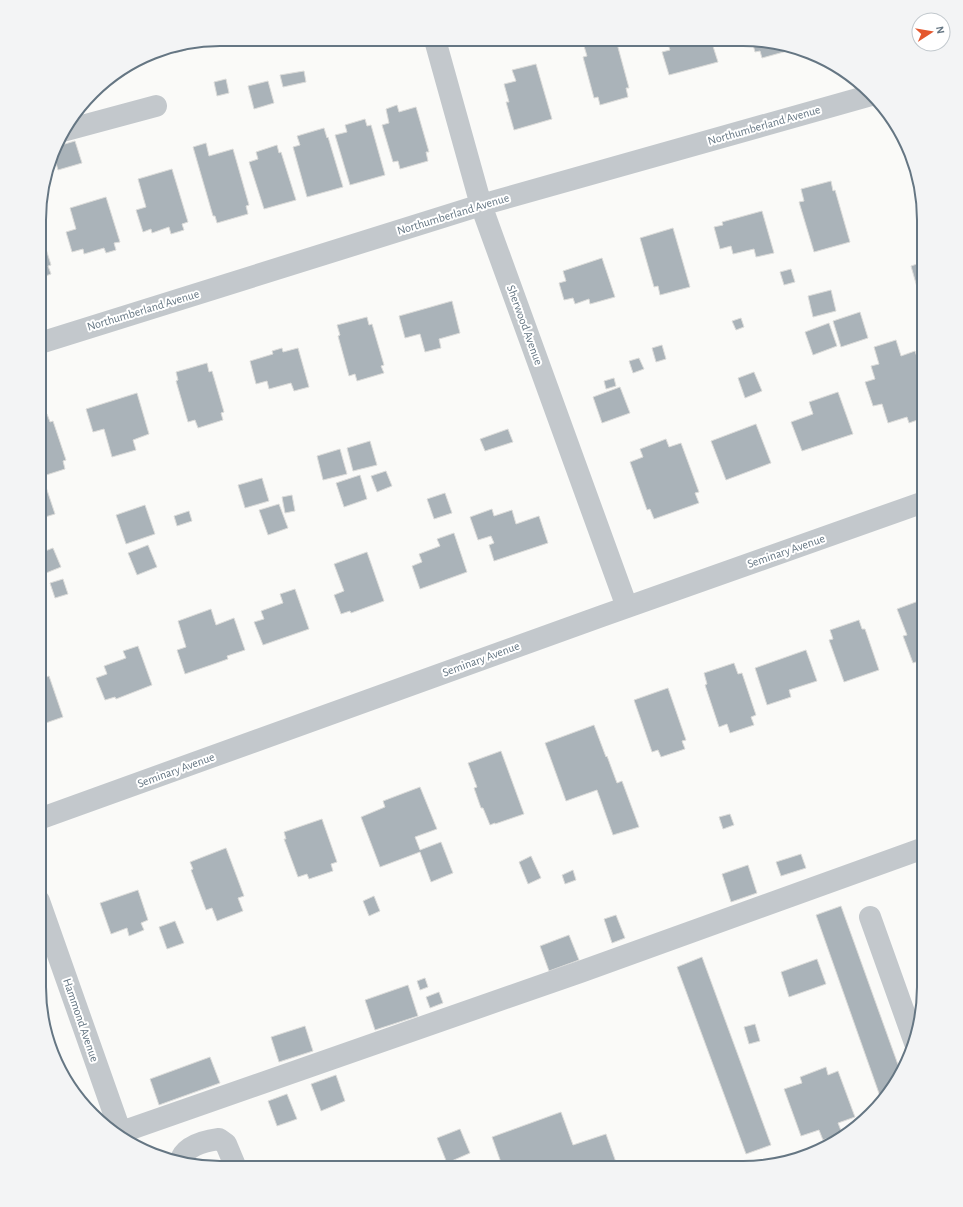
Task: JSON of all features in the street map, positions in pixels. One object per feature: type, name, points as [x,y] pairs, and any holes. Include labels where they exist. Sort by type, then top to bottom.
[{"type":"street","name":"Sherwood Avenue","points":[[437,46],[481,205],[627,607]]},
{"type":"street","name":"Northumberland Avenue","points":[[46,341],[481,205],[866,97]]},
{"type":"street","points":[[72,129],[156,106]]},
{"type":"street","name":"Seminary Avenue","points":[[46,816],[627,607],[917,504]]},
{"type":"street","points":[[125,1133],[587,970],[917,851]]},
{"type":"street","points":[[870,917],[911,1031]]},
{"type":"street","name":"Hammond Avenue","points":[[46,921],[117,1128]]},
{"type":"street","points":[[182,1157],[190,1148],[219,1139],[226,1144],[233,1161]]},
{"type":"building","points":[[584,46],[618,46],[629,88],[626,88],[628,97],[600,105],[598,97],[594,98],[583,57],[587,56]]},
{"type":"building","points":[[669,46],[713,46],[718,62],[669,75],[662,52],[670,50]]},
{"type":"building","points":[[753,46],[786,51],[762,58],[760,51],[755,52]]},
{"type":"building","points":[[186,50],[175,53],[175,52]]},
{"type":"building","points":[[536,64],[552,119],[514,130],[506,102],[509,102],[504,84],[516,81],[512,70]]},
{"type":"building","points":[[304,71],[306,82],[283,87],[280,75]]},
{"type":"building","points":[[226,79],[229,93],[217,96],[214,82]]},
{"type":"building","points":[[268,81],[274,103],[254,109],[248,86]]},
{"type":"building","points":[[397,105],[399,112],[416,107],[429,152],[426,152],[428,161],[400,169],[398,161],[393,162],[382,125],[389,123],[386,109]]},
{"type":"building","points":[[365,119],[367,126],[371,125],[385,175],[350,185],[335,135],[347,132],[345,125]]},
{"type":"building","points":[[324,128],[343,187],[307,197],[293,147],[300,145],[297,136]]},
{"type":"building","points":[[75,141],[82,163],[58,170],[56,162],[63,144]]},
{"type":"building","points":[[206,143],[209,156],[233,149],[249,205],[246,206],[248,214],[217,223],[215,216],[213,216],[193,147]]},
{"type":"building","points":[[277,145],[279,153],[281,152],[296,200],[264,209],[249,162],[258,159],[256,152]]},
{"type":"building","points":[[172,169],[188,222],[182,224],[184,230],[171,234],[169,227],[152,233],[151,229],[143,232],[136,210],[146,207],[138,179]]},
{"type":"building","points":[[831,181],[850,242],[814,252],[799,202],[804,201],[801,189]]},
{"type":"building","points":[[106,197],[120,242],[114,243],[116,250],[106,253],[104,248],[84,254],[83,249],[72,252],[66,232],[76,229],[70,208]]},
{"type":"building","points":[[762,211],[774,253],[756,257],[754,249],[733,254],[731,246],[720,249],[714,227],[723,225],[722,222]]},
{"type":"building","points":[[673,228],[690,287],[660,295],[658,286],[654,287],[640,238]]},
{"type":"building","points":[[46,249],[51,265],[48,266],[51,274],[46,276]]},
{"type":"building","points":[[602,258],[615,297],[590,304],[589,299],[575,304],[573,298],[564,300],[559,283],[566,281],[563,271]]},
{"type":"building","points":[[917,264],[917,287],[911,266]]},
{"type":"building","points":[[791,269],[795,282],[784,285],[780,272]]},
{"type":"building","points":[[831,290],[836,311],[813,317],[808,296]]},
{"type":"building","points":[[452,301],[460,333],[439,339],[441,348],[425,352],[420,334],[405,338],[399,316]]},
{"type":"building","points":[[860,312],[868,338],[841,347],[833,321]]},
{"type":"building","points":[[367,317],[369,325],[372,324],[384,365],[381,366],[384,373],[357,381],[355,374],[349,376],[338,336],[340,335],[337,325]]},
{"type":"building","points":[[741,318],[744,327],[736,330],[732,321]]},
{"type":"building","points":[[829,323],[837,346],[813,355],[805,332]]},
{"type":"building","points":[[896,340],[901,356],[915,351],[917,357],[917,420],[909,423],[907,417],[888,423],[882,404],[873,406],[865,382],[875,379],[871,366],[879,364],[874,347]]},
{"type":"building","points":[[662,345],[666,359],[656,362],[652,348]]},
{"type":"building","points":[[282,348],[283,352],[298,348],[309,387],[294,391],[291,383],[269,389],[267,381],[256,384],[250,361],[273,354],[272,351]]},
{"type":"building","points":[[639,358],[644,369],[633,373],[629,361]]},
{"type":"building","points":[[207,363],[209,372],[212,371],[224,412],[221,413],[223,420],[198,428],[195,420],[188,422],[176,381],[178,380],[176,372]]},
{"type":"building","points":[[754,372],[762,391],[745,398],[738,378]]},
{"type":"building","points":[[614,378],[616,386],[606,389],[604,381]]},
{"type":"building","points":[[620,387],[630,413],[602,423],[593,397]]},
{"type":"building","points":[[838,392],[853,434],[802,451],[791,422],[813,414],[809,402]]},
{"type":"building","points":[[137,393],[149,434],[133,440],[136,450],[112,457],[104,429],[93,432],[86,409]]},
{"type":"building","points":[[46,414],[50,422],[53,421],[66,460],[63,461],[65,469],[46,475]]},
{"type":"building","points":[[756,424],[771,463],[726,480],[711,441]]},
{"type":"building","points":[[508,429],[513,442],[485,451],[480,439]]},
{"type":"building","points":[[666,439],[669,447],[681,443],[699,492],[695,493],[699,503],[654,519],[650,509],[647,510],[630,462],[643,457],[640,449]]},
{"type":"building","points":[[370,441],[377,465],[353,471],[347,448]]},
{"type":"building","points":[[340,449],[347,474],[323,480],[317,456]]},
{"type":"building","points":[[386,471],[392,486],[377,492],[371,476]]},
{"type":"building","points":[[360,475],[367,499],[344,507],[336,483]]},
{"type":"building","points":[[262,478],[269,501],[245,508],[238,485]]},
{"type":"building","points":[[46,487],[55,514],[46,517]]},
{"type":"building","points":[[445,493],[452,513],[434,519],[427,499]]},
{"type":"building","points":[[292,495],[295,511],[285,513],[282,497]]},
{"type":"building","points":[[279,504],[288,528],[268,535],[259,510]]},
{"type":"building","points":[[145,505],[155,534],[126,544],[116,515]]},
{"type":"building","points":[[492,509],[494,516],[512,510],[516,524],[539,516],[548,543],[494,561],[489,545],[494,543],[491,536],[478,540],[470,517]]},
{"type":"building","points":[[189,511],[192,521],[177,526],[174,516]]},
{"type":"building","points":[[454,533],[467,572],[420,589],[412,566],[422,562],[419,554],[440,546],[437,539]]},
{"type":"building","points":[[148,545],[157,567],[137,575],[128,553]]},
{"type":"building","points":[[53,548],[61,567],[46,573],[46,551]]},
{"type":"building","points":[[367,552],[384,601],[351,613],[350,611],[341,614],[334,595],[344,591],[334,564]]},
{"type":"building","points":[[63,579],[68,594],[55,598],[50,583]]},
{"type":"building","points":[[295,589],[309,629],[263,645],[254,622],[264,619],[261,611],[283,603],[280,594]]},
{"type":"building","points":[[917,602],[917,662],[913,663],[903,636],[907,635],[897,609]]},
{"type":"building","points":[[211,609],[216,625],[234,618],[245,650],[227,656],[228,659],[185,674],[177,650],[186,647],[178,621]]},
{"type":"building","points":[[859,620],[862,629],[865,629],[879,670],[844,682],[829,640],[833,639],[830,630]]},
{"type":"building","points":[[138,646],[152,685],[116,699],[115,697],[105,700],[96,678],[107,674],[104,666],[126,658],[123,651]]},
{"type":"building","points":[[806,650],[817,681],[789,690],[791,697],[767,705],[755,668]]},
{"type":"building","points":[[734,663],[738,674],[742,673],[756,715],[751,717],[754,725],[730,733],[727,724],[719,727],[705,685],[707,684],[704,673]]},
{"type":"building","points":[[49,676],[63,717],[46,723],[46,677]]},
{"type":"building","points":[[668,688],[686,740],[682,741],[685,749],[661,757],[658,750],[652,752],[634,700]]},
{"type":"building","points":[[594,725],[617,783],[622,781],[639,827],[613,835],[597,790],[566,801],[545,743]]},
{"type":"building","points":[[501,751],[524,814],[490,825],[483,808],[481,808],[474,788],[477,787],[468,763]]},
{"type":"building","points":[[420,787],[437,829],[415,837],[420,850],[441,842],[453,873],[431,882],[420,852],[380,867],[361,817],[385,807],[383,801]]},
{"type":"building","points":[[730,814],[734,825],[723,829],[719,817]]},
{"type":"building","points":[[322,819],[337,862],[331,864],[333,871],[309,879],[307,874],[298,877],[284,839],[286,839],[284,832]]},
{"type":"building","points":[[226,848],[244,896],[238,898],[243,911],[217,921],[212,908],[206,910],[191,870],[193,869],[190,862]]},
{"type":"building","points":[[801,854],[806,868],[781,876],[776,862]]},
{"type":"building","points":[[531,856],[541,878],[528,884],[519,862]]},
{"type":"building","points":[[748,865],[757,893],[731,902],[722,874]]},
{"type":"building","points":[[573,870],[576,880],[565,884],[562,875]]},
{"type":"building","points":[[138,890],[148,920],[141,923],[144,930],[129,936],[127,928],[111,934],[100,903]]},
{"type":"building","points":[[374,896],[380,911],[369,916],[363,901]]},
{"type":"building","points":[[841,906],[898,1065],[888,1084],[880,1095],[816,915]]},
{"type":"building","points":[[616,915],[625,938],[612,943],[604,919]]},
{"type":"building","points":[[175,921],[184,943],[167,949],[159,927]]},
{"type":"building","points":[[569,935],[579,960],[549,971],[540,946]]},
{"type":"building","points":[[702,957],[771,1145],[746,1154],[677,967]]},
{"type":"building","points":[[817,959],[826,984],[789,997],[781,972]]},
{"type":"building","points":[[425,978],[428,987],[420,990],[417,981]]},
{"type":"building","points":[[408,985],[418,1016],[375,1030],[365,1000]]},
{"type":"building","points":[[439,992],[443,1003],[430,1008],[426,997]]},
{"type":"building","points":[[755,1024],[760,1041],[749,1044],[744,1027]]},
{"type":"building","points":[[305,1026],[313,1051],[279,1062],[271,1037]]},
{"type":"building","points":[[210,1057],[220,1083],[159,1105],[150,1079]]},
{"type":"building","points":[[826,1067],[828,1075],[838,1071],[855,1117],[838,1123],[841,1131],[840,1132],[823,1140],[819,1130],[801,1136],[784,1089],[802,1083],[800,1077]]},
{"type":"building","points":[[336,1075],[345,1101],[321,1111],[311,1084]]},
{"type":"building","points":[[287,1094],[297,1119],[277,1126],[268,1101]]},
{"type":"building","points":[[561,1112],[573,1145],[606,1134],[616,1161],[501,1161],[492,1137]]},
{"type":"building","points":[[460,1129],[470,1153],[452,1161],[446,1161],[437,1138]]}]
